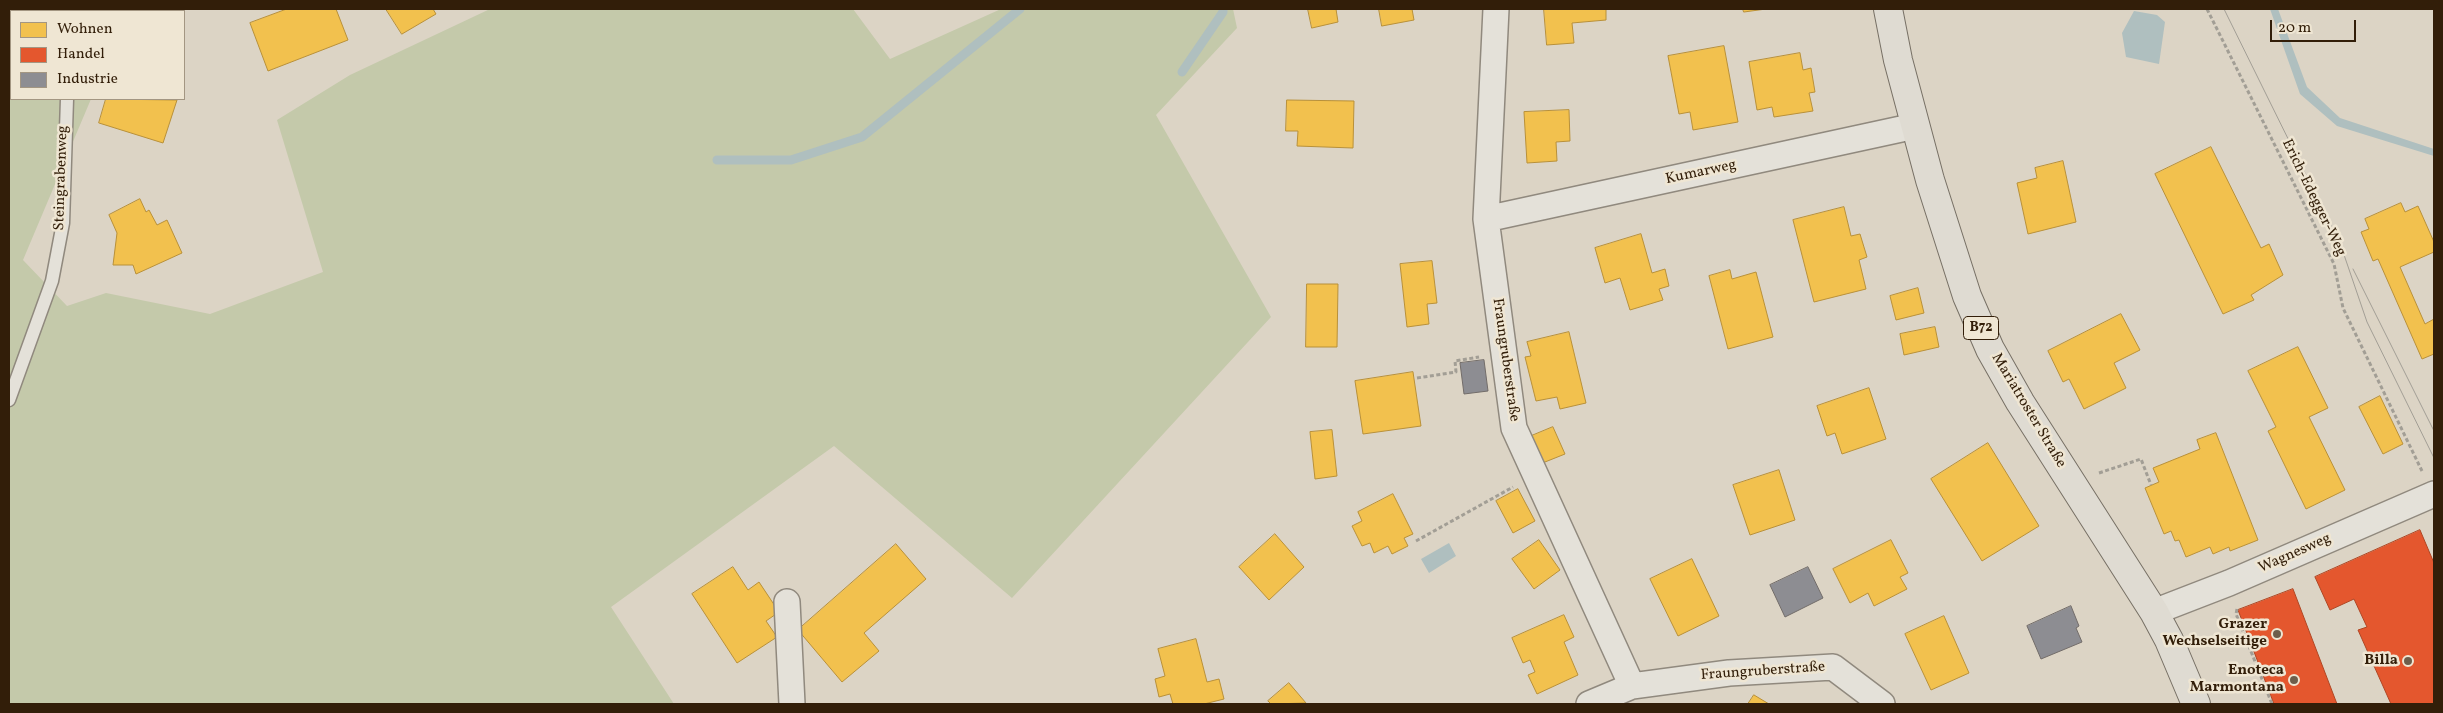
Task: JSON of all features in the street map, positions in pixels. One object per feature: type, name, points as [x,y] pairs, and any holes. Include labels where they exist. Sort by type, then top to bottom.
[{"type":"main road","name":"Mariatroster Straße","points":[[1888,9],[1915,126],[1948,242],[1967,296],[1990,349],[2020,402],[2154,612],[2169,640],[2196,704]]},
{"type":"street","name":"Fraungruberstraße","points":[[1496,9],[1486,219],[1514,428],[1632,686]]},
{"type":"street","name":"Kumarweg","points":[[1486,219],[1915,126]]},
{"type":"street","name":"Wagnesweg","points":[[2154,612],[2229,583],[2431,495]]},
{"type":"street","points":[[787,602],[792,704]]},
{"type":"street","name":"Fraungruberstraße","points":[[1589,704],[1632,686],[1729,672],[1834,667],[1882,704]]},
{"type":"lane","name":"Steingrabenweg","points":[[9,400],[54,271],[63,223],[67,100]]},
{"type":"path","name":"Erich-Edegger-Weg","points":[[2206,9],[2334,264],[2343,308],[2425,478],[2431,495]]},
{"type":"path","points":[[1417,378],[1456,372],[1455,361],[1504,353]]},
{"type":"path","points":[[2096,474],[2141,459],[2151,485]]},
{"type":"path","points":[[1416,542],[1535,474]]},
{"type":"path","points":[[2238,605],[2236,614],[2272,704]]},
{"type":"green space","points":[[490,9],[853,9],[890,59],[1001,9],[1233,9],[1237,28],[1156,115],[1271,317],[1012,598],[834,446],[611,607],[674,704],[9,704],[9,26],[10,100],[91,100],[23,260],[67,306],[106,293],[210,314],[323,272],[277,120],[350,75]]},
{"type":"shaded area","points":[[2270,9],[2278,9],[2307,87],[2340,118],[2434,149],[2434,156],[2337,126],[2300,94]]},
{"type":"shaded area","points":[[2134,11],[2157,15],[2165,22],[2159,64],[2126,57],[2122,33]]},
{"type":"shaded area","points":[[1449,543],[1456,556],[1429,573],[1421,559]]},
{"type":"building: Wohnen","points":[[287,9],[336,9],[348,40],[268,71],[250,23]]},
{"type":"building: Wohnen","points":[[386,9],[433,9],[436,14],[402,34]]},
{"type":"building: Wohnen","points":[[1308,9],[1336,9],[1338,22],[1312,28]]},
{"type":"building: Wohnen","points":[[1379,9],[1412,9],[1414,20],[1382,26]]},
{"type":"building: Wohnen","points":[[1544,9],[1606,9],[1606,20],[1572,23],[1574,43],[1547,45]]},
{"type":"building: Wohnen","points":[[1743,9],[1766,9],[1744,12]]},
{"type":"building: Wohnen","points":[[1724,46],[1738,122],[1693,130],[1690,112],[1679,114],[1668,56]]},
{"type":"building: Wohnen","points":[[1800,53],[1803,70],[1811,68],[1815,92],[1809,93],[1813,111],[1774,117],[1772,107],[1757,110],[1749,62]]},
{"type":"building: Wohnen","points":[[106,100],[177,100],[163,143],[99,123]]},
{"type":"building: Wohnen","points":[[1287,100],[1354,101],[1353,148],[1297,146],[1298,131],[1286,131]]},
{"type":"building: Wohnen","points":[[1569,110],[1570,141],[1556,142],[1557,161],[1527,163],[1524,112]]},
{"type":"building: Wohnen","points":[[2211,147],[2261,248],[2269,244],[2283,275],[2251,295],[2254,300],[2223,314],[2155,174]]},
{"type":"building: Wohnen","points":[[2063,161],[2076,222],[2028,234],[2017,183],[2037,178],[2035,168]]},
{"type":"building: Wohnen","points":[[140,199],[146,212],[149,210],[157,225],[167,220],[182,253],[136,274],[133,265],[113,265],[117,233],[109,215]]},
{"type":"building: Wohnen","points":[[2401,203],[2405,212],[2418,206],[2434,242],[2434,252],[2400,267],[2425,324],[2434,319],[2434,354],[2422,359],[2378,259],[2373,261],[2361,232],[2369,229],[2365,219]]},
{"type":"building: Wohnen","points":[[1844,207],[1851,236],[1860,234],[1867,257],[1859,260],[1866,289],[1814,302],[1793,220]]},
{"type":"building: Wohnen","points":[[1641,234],[1652,273],[1665,269],[1669,286],[1659,289],[1663,300],[1630,310],[1620,278],[1605,283],[1595,248]]},
{"type":"building: Wohnen","points":[[1432,261],[1437,303],[1427,304],[1429,324],[1407,327],[1400,264]]},
{"type":"building: Wohnen","points":[[1730,270],[1732,279],[1756,272],[1773,337],[1728,349],[1709,276]]},
{"type":"building: Wohnen","points":[[1307,284],[1338,284],[1337,347],[1306,347]]},
{"type":"building: Wohnen","points":[[1918,288],[1924,313],[1896,320],[1890,296]]},
{"type":"building: Wohnen","points":[[2121,314],[2140,350],[2114,363],[2126,388],[2084,409],[2069,379],[2063,382],[2048,351]]},
{"type":"building: Wohnen","points":[[1935,327],[1939,347],[1904,355],[1900,334]]},
{"type":"building: Wohnen","points":[[1569,332],[1586,403],[1560,409],[1557,397],[1536,401],[1525,357],[1531,356],[1527,342]]},
{"type":"building: Wohnen","points":[[2298,347],[2328,408],[2309,417],[2345,490],[2306,509],[2268,431],[2276,427],[2248,371]]},
{"type":"building: Wohnen","points":[[1413,372],[1421,426],[1363,434],[1355,381]]},
{"type":"building: Wohnen","points":[[1869,388],[1886,439],[1842,454],[1835,433],[1827,436],[1817,406]]},
{"type":"building: Wohnen","points":[[2380,396],[2403,444],[2383,454],[2359,407]]},
{"type":"building: Wohnen","points":[[1553,427],[1565,454],[1540,464],[1529,437]]},
{"type":"building: Wohnen","points":[[1332,430],[1337,476],[1315,479],[1310,432]]},
{"type":"building: Wohnen","points":[[2216,433],[2258,540],[2230,551],[2229,547],[2213,554],[2210,547],[2186,557],[2179,540],[2175,541],[2171,531],[2164,534],[2145,488],[2159,482],[2153,468],[2200,449],[2197,440]]},
{"type":"building: Wohnen","points":[[1988,443],[2039,526],[1982,561],[1931,479]]},
{"type":"building: Wohnen","points":[[1779,470],[1795,520],[1750,535],[1733,485]]},
{"type":"building: Wohnen","points":[[1518,489],[1535,521],[1513,533],[1496,501]]},
{"type":"building: Wohnen","points":[[1393,494],[1413,534],[1404,538],[1408,546],[1392,554],[1388,546],[1374,553],[1370,543],[1362,546],[1352,526],[1362,521],[1358,512]]},
{"type":"building: Wohnen","points":[[1275,534],[1304,567],[1269,600],[1239,567]]},
{"type":"building: Wohnen","points":[[1539,540],[1560,570],[1534,589],[1512,559]]},
{"type":"building: Wohnen","points":[[1891,540],[1908,573],[1900,577],[1907,589],[1874,606],[1868,593],[1850,603],[1833,569]]},
{"type":"building: Wohnen","points":[[896,544],[926,579],[864,633],[879,651],[842,682],[798,630]]},
{"type":"building: Wohnen","points":[[1692,559],[1719,616],[1678,636],[1650,579]]},
{"type":"building: Wohnen","points":[[733,567],[748,590],[759,582],[779,612],[766,621],[777,637],[737,663],[692,594]]},
{"type":"building: Wohnen","points":[[1564,615],[1574,637],[1564,642],[1578,675],[1537,694],[1528,675],[1535,672],[1530,660],[1523,663],[1512,638]]},
{"type":"building: Wohnen","points":[[1944,616],[1969,673],[1931,690],[1905,634]]},
{"type":"building: Wohnen","points":[[1196,639],[1207,682],[1219,679],[1224,699],[1204,704],[1173,704],[1170,694],[1159,697],[1155,679],[1165,676],[1158,649]]},
{"type":"building: Wohnen","points":[[1289,683],[1306,703],[1271,704],[1268,701]]},
{"type":"building: Wohnen","points":[[1754,695],[1769,704],[1748,704]]},
{"type":"building: Handel","points":[[2420,530],[2434,563],[2434,704],[2391,704],[2358,630],[2367,627],[2354,599],[2330,610],[2315,577]]},
{"type":"building: Handel","points":[[2293,589],[2337,704],[2274,704],[2238,610]]},
{"type":"building: Industrie","points":[[1484,360],[1488,391],[1464,394],[1460,363]]},
{"type":"building: Industrie","points":[[1808,567],[1823,598],[1785,617],[1770,585]]},
{"type":"building: Industrie","points":[[2071,606],[2079,626],[2076,628],[2082,642],[2041,659],[2027,626]]},
{"type":"waterway","points":[[717,160],[791,160],[862,137],[1020,9]]},
{"type":"waterway","points":[[1182,72],[1223,12],[1223,9]]},
{"type":"tram line","points":[[2224,9],[2341,246],[2367,322],[2434,458]]},
{"type":"tram line","points":[[2353,269],[2434,431]]},
{"type":"place","name":"Grazer Wechselseitige","points":[[2277,634]]},
{"type":"place","name":"Billa","points":[[2408,661]]},
{"type":"place","name":"Enoteca Marmontana","points":[[2294,680]]}]
